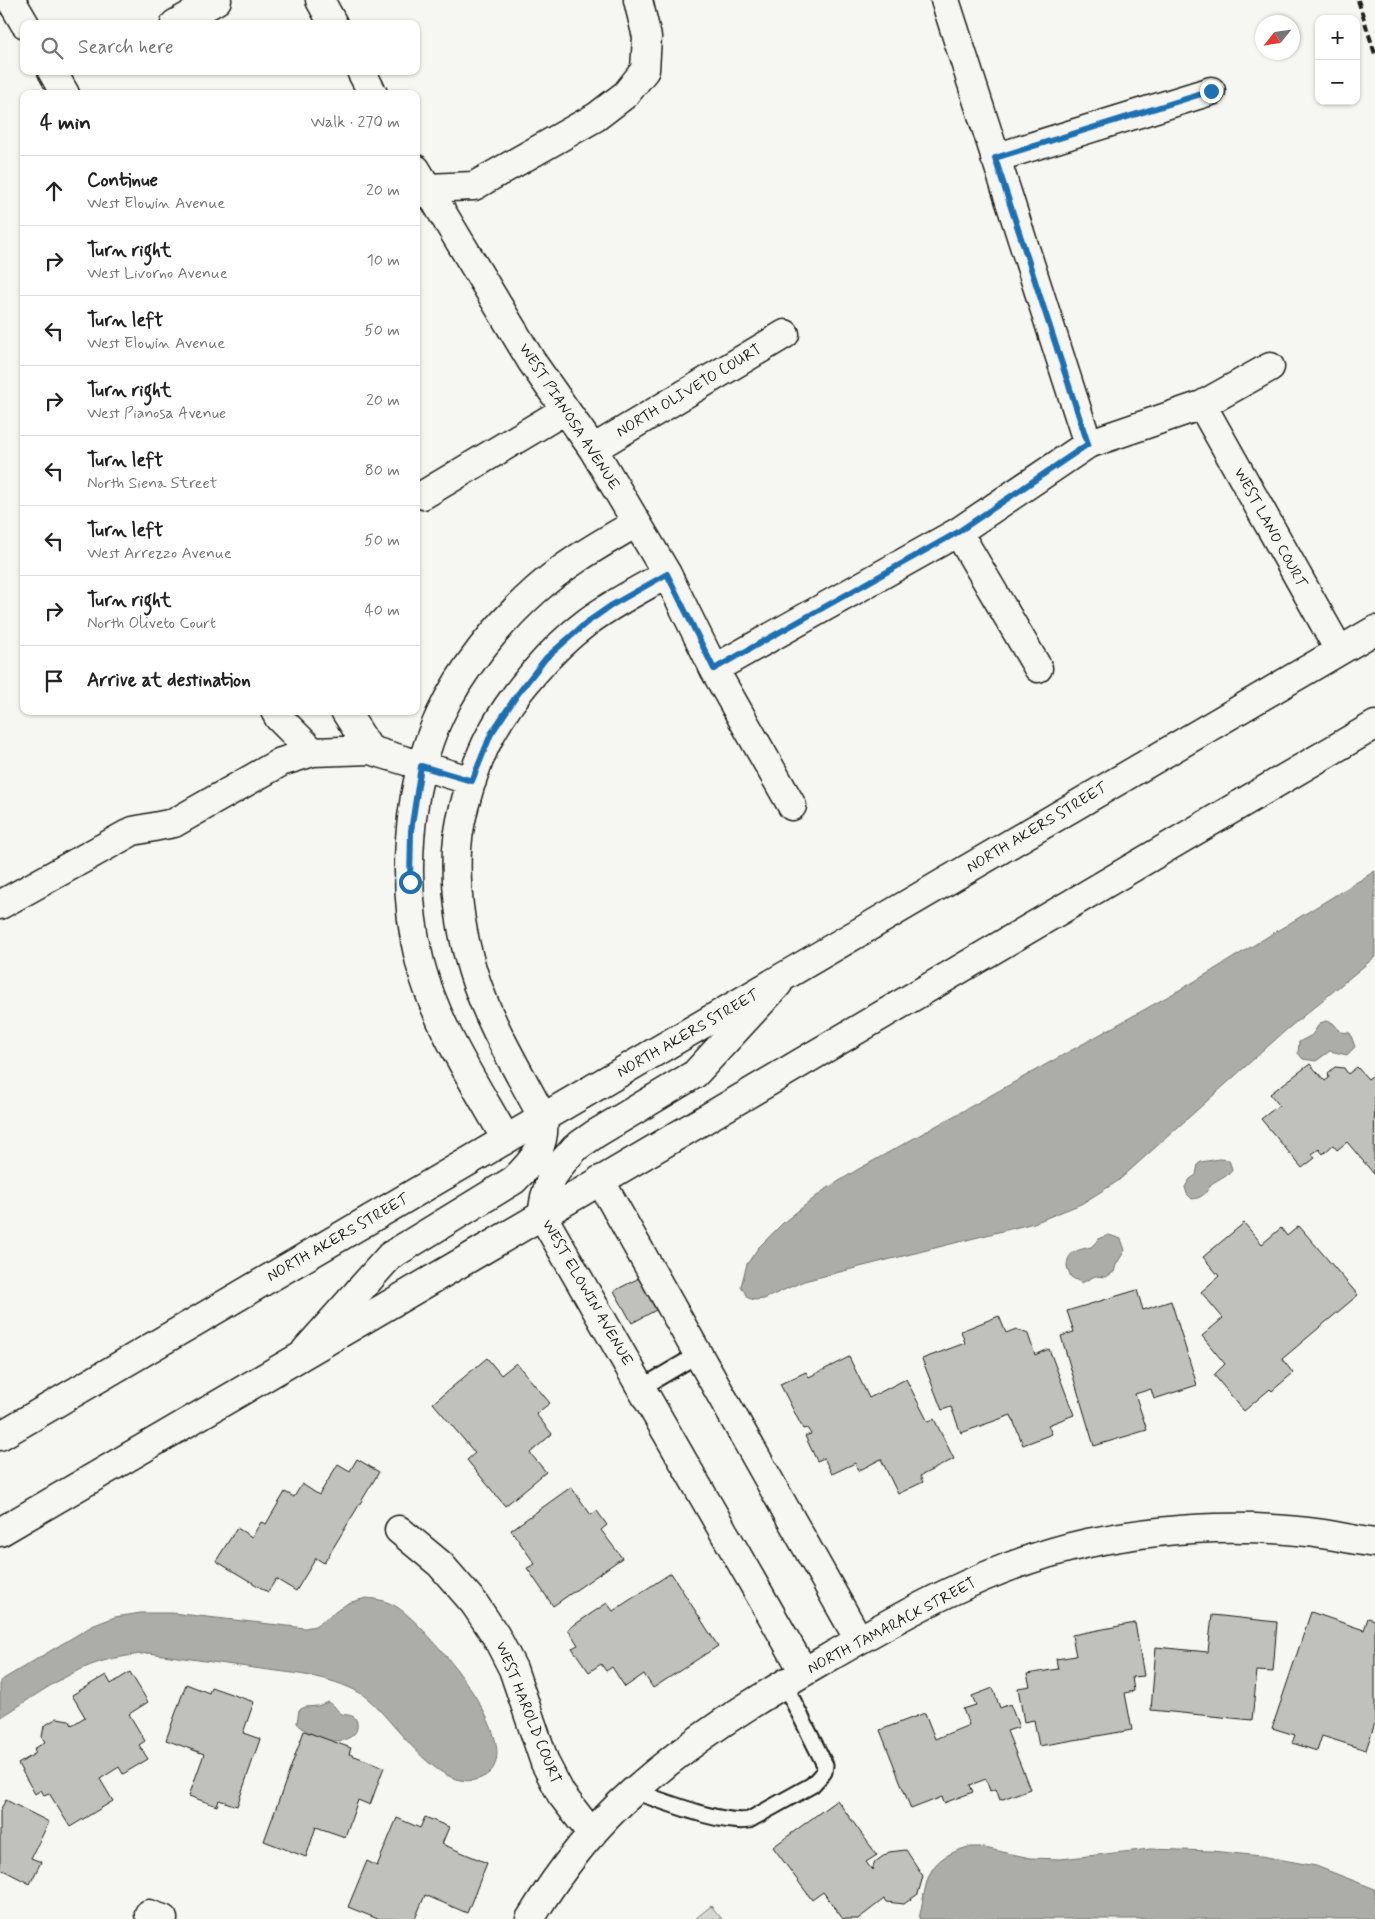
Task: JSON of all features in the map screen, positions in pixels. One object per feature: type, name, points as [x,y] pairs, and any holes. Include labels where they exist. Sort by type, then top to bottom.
[{"type":"street","points":[[11,0],[23,20]]},
{"type":"street","points":[[182,20],[217,0]]},
{"type":"street","points":[[320,0],[331,20]]},
{"type":"street","points":[[420,183],[474,186],[596,117],[626,94],[644,70],[647,37],[638,0]]},
{"type":"street","points":[[945,0],[1088,444]]},
{"type":"street","points":[[54,75],[63,90]]},
{"type":"street","points":[[362,75],[371,90]]},
{"type":"street","points":[[995,158],[1211,91]]},
{"type":"street","name":"WEST PIANOSA AVENUE","points":[[420,183],[532,362],[593,448],[667,574],[714,669],[792,806]]},
{"type":"street","name":"NORTH OLIVETO COURT","points":[[593,448],[785,334]]},
{"type":"street","points":[[714,669],[958,532],[1088,444],[1202,405],[1270,367]]},
{"type":"street","name":"WEST LANO COURT","points":[[1202,405],[1339,650]]},
{"type":"street","points":[[422,495],[566,410]]},
{"type":"street","points":[[506,1139],[448,1034],[433,1001],[420,963],[412,916],[410,882],[411,831],[421,766],[440,715],[462,677],[494,632],[536,589],[584,554],[636,523]]},
{"type":"street","points":[[958,532],[1038,668]]},
{"type":"street","points":[[300,1357],[390,1256],[514,1180],[529,1166],[540,1149],[545,1132],[543,1118],[490,1020],[473,973],[464,937],[458,890],[457,848],[472,781],[491,734],[517,695],[546,658],[586,623],[612,605],[667,574]]},
{"type":"street","name":"NORTH AKERS STREET","points":[[0,1436],[1375,630]]},
{"type":"street","points":[[277,715],[313,752]]},
{"type":"street","points":[[348,715],[370,750]]},
{"type":"street","points":[[0,1532],[1375,725]]},
{"type":"street","points":[[0,905],[133,831],[174,823],[281,762],[313,752],[370,750],[472,781]]},
{"type":"street","name":"WEST ELOWIN AVENUE","points":[[782,979],[695,1074],[595,1134],[576,1148],[562,1162],[551,1179],[542,1215],[641,1388],[794,1678]]},
{"type":"street","points":[[600,1180],[859,1640]]},
{"type":"street","name":"NORTH TAMARACK STREET","points":[[530,1919],[561,1873],[592,1834],[633,1791],[679,1752],[794,1678],[859,1640],[972,1582],[1042,1556],[1088,1543],[1168,1531],[1212,1528],[1297,1531],[1375,1543]]},
{"type":"street","name":"WEST HAROLD COURT","points":[[399,1530],[440,1564],[474,1603],[496,1636],[512,1669],[545,1763],[562,1794],[592,1834]]},
{"type":"lane","points":[[641,1388],[697,1355]]},
{"type":"lane","points":[[633,1791],[716,1818],[742,1821],[749,1820],[812,1785],[824,1772],[825,1765],[794,1678]]},
{"type":"shaded area","points":[[1375,871],[1375,957],[1285,1031],[1118,1181],[1081,1204],[1034,1223],[804,1281],[764,1299],[755,1300],[748,1298],[741,1286],[747,1264],[758,1248],[784,1222],[823,1191],[857,1170],[1192,983]]},
{"type":"shaded area","points":[[1326,1021],[1333,1023],[1341,1032],[1350,1033],[1355,1047],[1347,1055],[1330,1051],[1316,1061],[1303,1059],[1298,1053],[1299,1042],[1312,1035],[1320,1023]]},
{"type":"shaded area","points":[[1219,1159],[1229,1160],[1231,1172],[1211,1184],[1202,1196],[1192,1199],[1187,1194],[1185,1187],[1190,1179],[1196,1175],[1198,1164]]},
{"type":"shaded area","points":[[1109,1235],[1121,1239],[1125,1250],[1114,1272],[1106,1277],[1095,1276],[1082,1283],[1071,1277],[1067,1262],[1071,1254],[1091,1247],[1100,1238]]},
{"type":"shaded area","points":[[366,1598],[390,1603],[411,1619],[430,1638],[471,1690],[487,1718],[496,1744],[495,1764],[481,1778],[464,1781],[447,1775],[415,1750],[372,1703],[360,1693],[335,1682],[322,1678],[149,1653],[114,1658],[89,1666],[50,1686],[0,1718],[0,1681],[92,1626],[115,1617],[141,1613],[172,1613],[305,1628],[315,1626],[348,1603]]},
{"type":"shaded area","points":[[328,1702],[342,1714],[354,1717],[357,1722],[357,1729],[349,1738],[340,1741],[327,1740],[308,1732],[297,1723],[299,1710]]},
{"type":"shaded area","points":[[968,1847],[980,1847],[1030,1858],[1061,1859],[1150,1849],[1211,1851],[1261,1856],[1316,1866],[1375,1889],[1375,1919],[919,1919],[930,1873],[943,1858]]},
{"type":"shaded area","points":[[711,1906],[722,1919],[695,1919]]},
{"type":"building","points":[[1310,1064],[1325,1081],[1329,1078],[1328,1073],[1335,1067],[1344,1068],[1348,1074],[1357,1067],[1368,1079],[1375,1074],[1374,1174],[1347,1142],[1337,1150],[1333,1145],[1323,1154],[1319,1149],[1312,1154],[1315,1158],[1302,1168],[1261,1119],[1279,1105],[1270,1094]]},
{"type":"building","points":[[1244,1223],[1262,1244],[1281,1228],[1287,1236],[1299,1226],[1358,1295],[1282,1359],[1293,1373],[1244,1411],[1214,1375],[1225,1364],[1202,1336],[1223,1318],[1201,1292],[1219,1276],[1203,1257]]},
{"type":"building","points":[[639,1278],[656,1310],[632,1323],[614,1291]]},
{"type":"building","points":[[1137,1290],[1143,1310],[1171,1301],[1197,1385],[1154,1399],[1151,1389],[1135,1394],[1147,1430],[1094,1446],[1061,1336],[1074,1332],[1067,1311]]},
{"type":"building","points":[[999,1316],[1006,1333],[1016,1329],[1028,1334],[1035,1355],[1049,1349],[1074,1415],[1048,1425],[1052,1434],[1023,1445],[1011,1415],[961,1433],[951,1407],[942,1410],[922,1359],[965,1343],[961,1331]]},
{"type":"building","points":[[849,1357],[869,1398],[906,1379],[928,1422],[934,1419],[954,1459],[920,1476],[923,1482],[898,1494],[881,1459],[858,1471],[855,1463],[832,1474],[824,1458],[817,1461],[805,1436],[811,1434],[807,1428],[803,1429],[780,1384],[806,1372],[809,1377]]},
{"type":"building","points":[[487,1358],[501,1375],[516,1363],[550,1403],[536,1414],[552,1434],[530,1453],[546,1472],[505,1506],[467,1460],[475,1453],[433,1403]]},
{"type":"building","points":[[357,1459],[379,1472],[324,1563],[316,1558],[296,1591],[276,1579],[268,1592],[216,1561],[237,1528],[252,1537],[261,1522],[266,1524],[285,1492],[294,1497],[302,1484],[319,1495],[338,1464],[350,1471]]},
{"type":"building","points":[[571,1487],[591,1515],[597,1511],[607,1525],[601,1530],[622,1558],[553,1606],[527,1568],[535,1564],[511,1530]]},
{"type":"building","points":[[671,1573],[718,1646],[653,1688],[644,1674],[625,1687],[612,1667],[606,1671],[601,1664],[589,1672],[572,1648],[578,1645],[568,1629],[607,1603],[613,1611]]},
{"type":"building","points":[[1311,1612],[1364,1630],[1368,1618],[1375,1620],[1375,1723],[1366,1750],[1322,1736],[1317,1751],[1292,1743],[1295,1735],[1272,1728]]},
{"type":"building","points":[[1212,1615],[1277,1622],[1273,1672],[1257,1671],[1252,1720],[1151,1710],[1156,1647],[1208,1652]]},
{"type":"building","points":[[1135,1623],[1144,1676],[1132,1677],[1134,1691],[1125,1693],[1132,1730],[1039,1746],[1034,1720],[1024,1722],[1018,1688],[1030,1686],[1027,1674],[1058,1669],[1056,1659],[1076,1656],[1072,1635]]},
{"type":"building","points":[[130,1672],[148,1702],[129,1714],[145,1741],[139,1745],[148,1759],[123,1774],[119,1767],[100,1779],[113,1801],[70,1827],[49,1793],[44,1795],[41,1790],[35,1794],[18,1764],[36,1753],[34,1749],[45,1742],[42,1737],[44,1726],[57,1718],[69,1720],[72,1725],[85,1717],[72,1695],[106,1675],[111,1684]]},
{"type":"building","points":[[186,1684],[209,1693],[211,1687],[254,1702],[243,1733],[260,1739],[237,1806],[219,1800],[217,1806],[189,1796],[204,1754],[166,1740]]},
{"type":"building","points":[[993,1688],[1000,1708],[1010,1704],[1019,1727],[1007,1731],[1030,1789],[1000,1800],[996,1789],[990,1791],[986,1779],[970,1785],[973,1792],[944,1803],[942,1797],[911,1809],[880,1730],[925,1713],[935,1739],[969,1725],[963,1709],[976,1705],[972,1696]]},
{"type":"building","points":[[304,1731],[351,1748],[349,1754],[384,1767],[370,1805],[358,1800],[345,1837],[316,1827],[306,1857],[264,1841]]},
{"type":"building","points":[[6,1800],[49,1822],[31,1858],[41,1862],[30,1884],[1,1869],[0,1871],[0,1810]]},
{"type":"building","points":[[837,1800],[877,1855],[866,1862],[872,1870],[875,1862],[889,1852],[906,1850],[923,1876],[918,1894],[904,1904],[886,1902],[884,1899],[858,1919],[843,1919],[823,1892],[812,1900],[773,1847]]},
{"type":"building","points":[[425,1817],[449,1827],[442,1844],[487,1863],[467,1913],[425,1895],[415,1919],[378,1919],[348,1907],[367,1861],[377,1866],[397,1818],[420,1828]]},
{"type":"railway","points":[[1358,0],[1375,54]]},
{"type":"route","points":[[410,882],[411,831],[421,766],[472,781],[491,734],[517,695],[546,658],[576,631],[612,605],[667,574],[714,669],[958,532],[1088,444],[995,158],[1211,91]]}]
